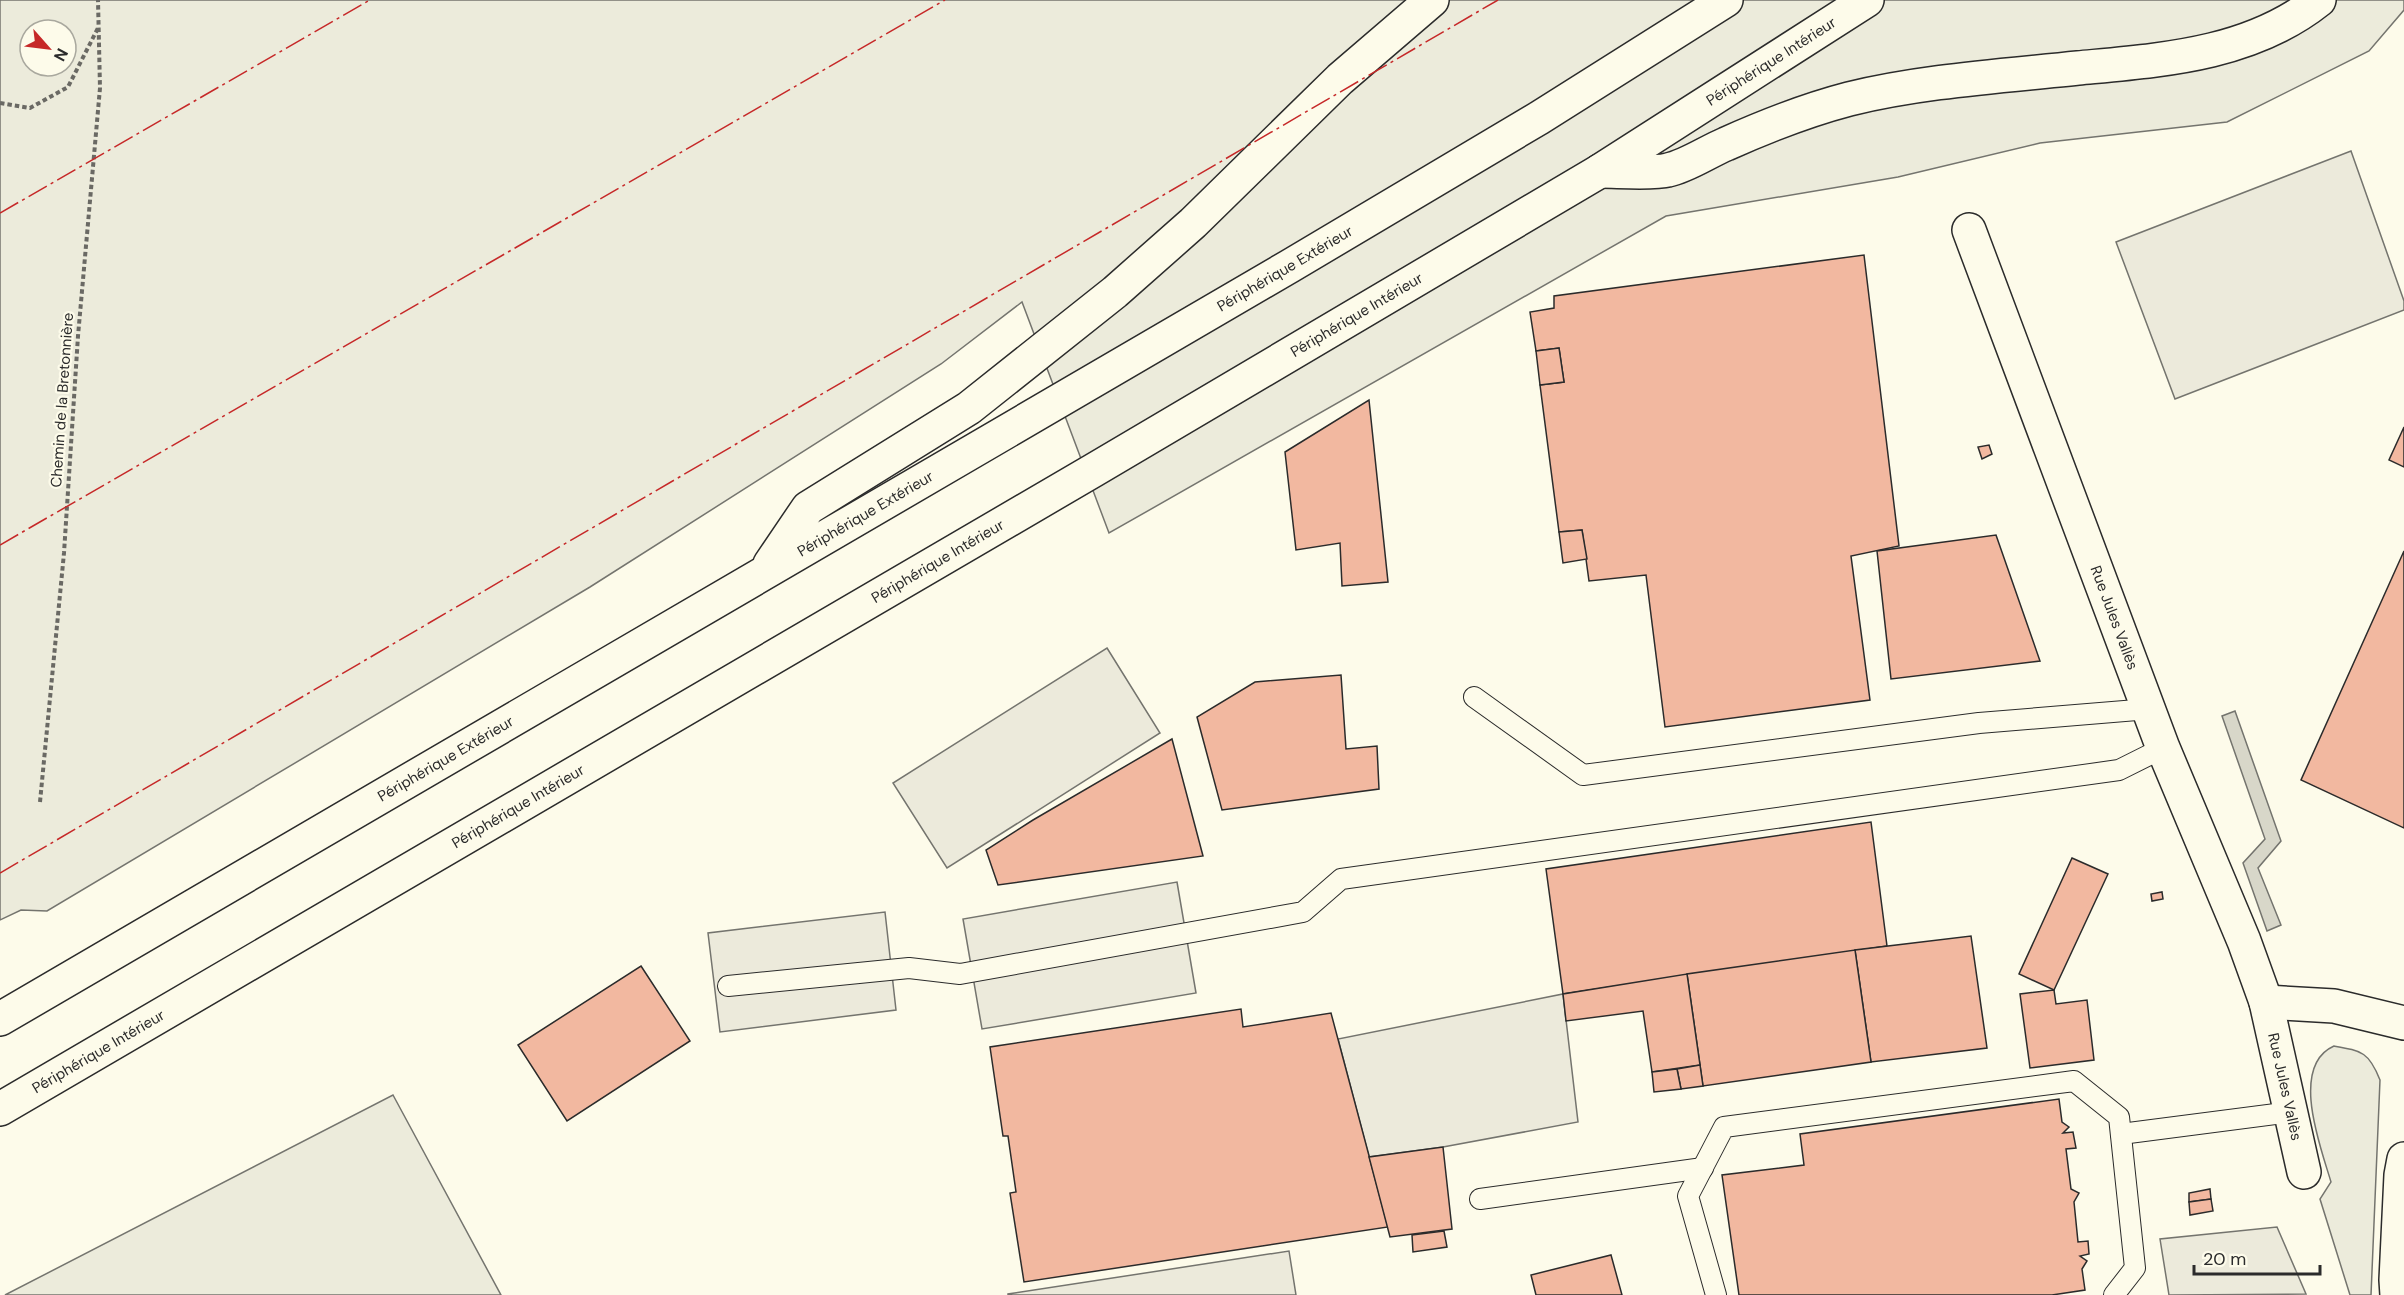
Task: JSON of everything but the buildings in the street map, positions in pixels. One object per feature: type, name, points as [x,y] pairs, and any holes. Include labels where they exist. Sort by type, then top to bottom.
[{"type":"main road","points":[[765,572],[808,508],[969,408],[1115,292],[1193,223],[1340,79],[1432,0]]},
{"type":"main road","name":"Périphérique Extérieur","points":[[0,1019],[1080,390],[1529,123],[1726,0]]},
{"type":"main road","name":"Périphérique Intérieur","points":[[0,1109],[1104,464],[1600,171],[1867,0]]},
{"type":"main road","points":[[1600,171],[1667,170],[1770,125],[1850,99],[1908,88],[2001,76],[2153,60],[2225,47],[2281,26],[2319,0]]},
{"type":"main road","name":"Rue Jules Vallès","points":[[1969,230],[2163,748],[2244,941],[2266,1002],[2304,1172]]},
{"type":"main road","points":[[2266,1002],[2334,1006],[2404,1023]]},
{"type":"main road","points":[[2397,1295],[2399,1210],[2404,1158]]},
{"type":"lane","points":[[1474,697],[1583,775],[1978,723],[2149,709]]},
{"type":"lane","points":[[728,986],[909,968],[960,974],[1303,912],[1341,879],[2119,770],[2163,748]]},
{"type":"lane","points":[[1716,1295],[1688,1196],[1724,1127],[2074,1081],[2120,1117],[2135,1268],[2114,1295]]},
{"type":"lane","points":[[2121,1134],[2291,1112]]},
{"type":"lane","points":[[1480,1199],[1703,1168]]},
{"type":"path","name":"Chemin de la Bretonnière","points":[[40,802],[64,553],[78,336],[100,88],[98,0]]},
{"type":"path","points":[[0,103],[30,108],[68,87],[99,27]]},
{"type":"shaded area","points":[[0,0],[2404,0],[2404,10],[2369,51],[2227,122],[2040,143],[1898,177],[1666,216],[1109,533],[1022,302],[941,364],[590,587],[47,911],[21,910],[0,920]]},
{"type":"shaded area","points":[[2351,151],[2404,301],[2404,310],[2175,399],[2116,242]]},
{"type":"shaded area","points":[[1107,648],[1160,733],[947,868],[893,783]]},
{"type":"shaded area","points":[[2235,711],[2281,841],[2258,868],[2281,925],[2267,931],[2243,863],[2265,839],[2222,716]]},
{"type":"shaded area","points":[[1177,882],[1196,993],[982,1029],[963,919]]},
{"type":"shaded area","points":[[885,912],[896,1010],[720,1032],[708,933]]},
{"type":"shaded area","points":[[1563,994],[1578,1122],[1443,1147],[1369,1157],[1338,1039]]},
{"type":"shaded area","points":[[2334,1046],[2363,1054],[2372,1064],[2380,1080],[2371,1295],[2350,1295],[2320,1199],[2331,1182],[2316,1129],[2311,1089],[2313,1071],[2321,1056]]},
{"type":"shaded area","points":[[393,1095],[501,1295],[5,1295]]},
{"type":"shaded area","points":[[2277,1227],[2306,1294],[2169,1295],[2160,1239]]},
{"type":"shaded area","points":[[1289,1251],[1296,1295],[1008,1295],[1008,1294]]},
{"type":"power","points":[[0,213],[370,0]]},
{"type":"power","points":[[0,545],[945,0]]},
{"type":"power","points":[[0,873],[1498,0]]}]
